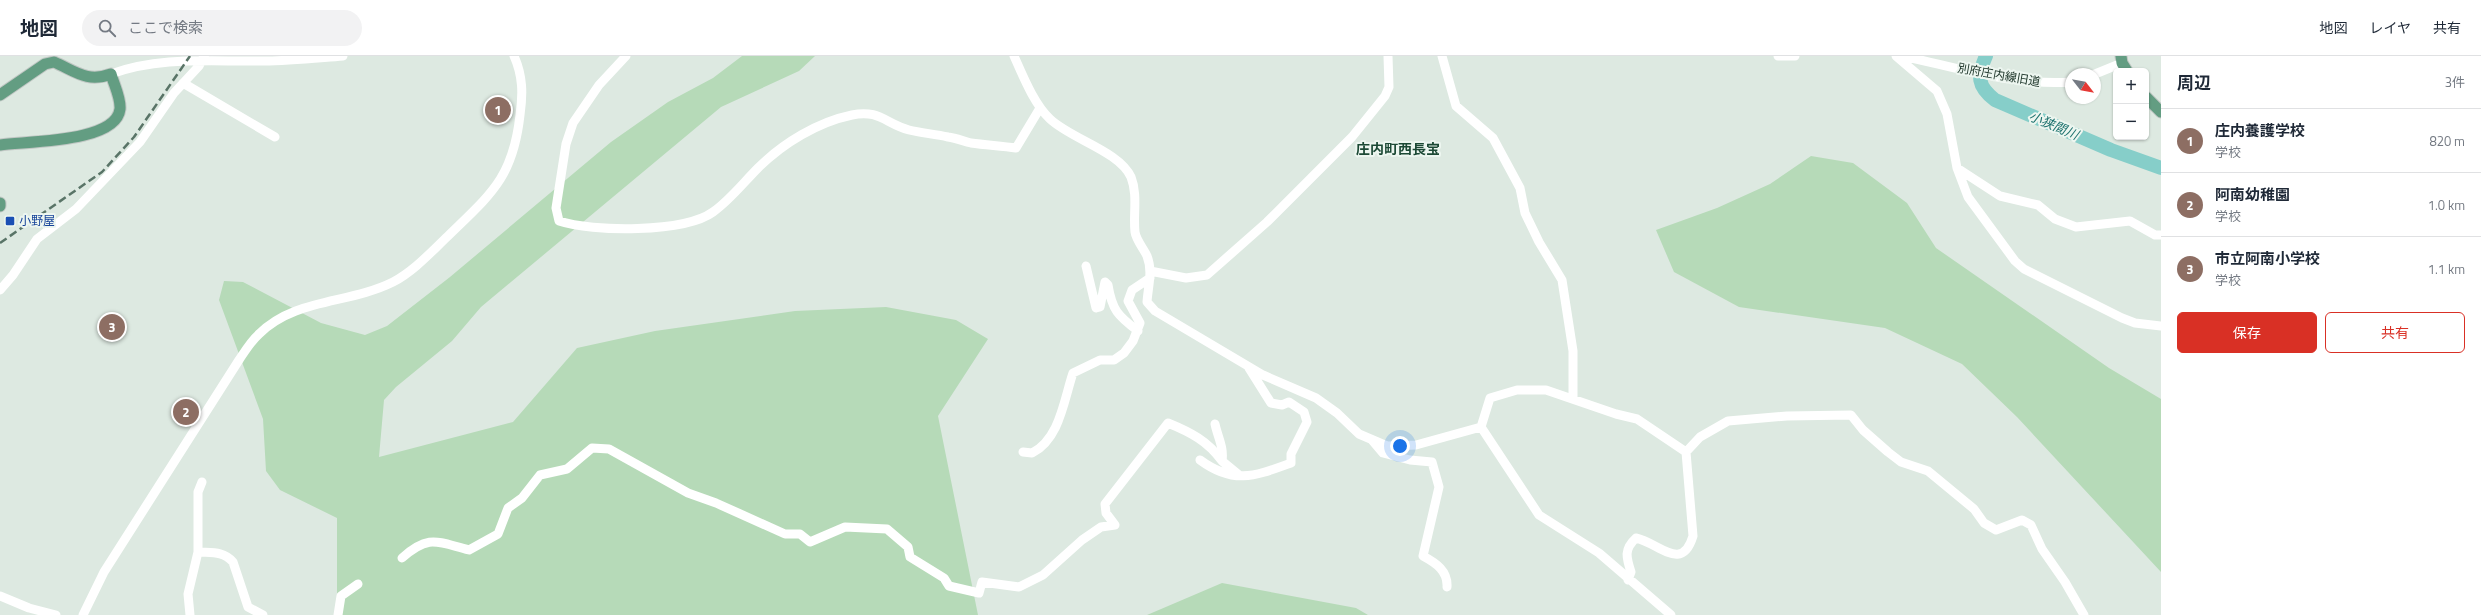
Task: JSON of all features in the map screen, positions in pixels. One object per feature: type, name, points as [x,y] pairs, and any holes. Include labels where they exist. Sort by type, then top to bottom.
[{"type":"main road","points":[[0,95],[45,64],[55,59],[85,77],[98,78],[111,74],[120,108],[118,116],[103,129],[73,138],[0,145]]},
{"type":"main road","points":[[2149,100],[2161,112]]},
{"type":"street","points":[[111,74],[146,63],[203,58],[291,61],[343,56]]},
{"type":"street","points":[[83,615],[98,583],[126,537],[239,360],[259,334],[278,318],[292,312],[374,290],[408,272],[497,185],[513,157],[519,126],[522,84],[514,56]]},
{"type":"street","points":[[626,56],[599,85],[573,123],[566,144],[556,208],[559,221],[584,227],[630,228],[674,226],[694,221],[711,214],[728,201],[758,167],[780,149],[806,133],[850,115],[876,114],[908,130],[971,142],[1016,148],[1040,108]]},
{"type":"street","points":[[1014,56],[1040,108],[1050,120],[1122,166],[1131,178],[1135,199],[1135,233],[1148,257],[1150,275],[1147,302],[1155,311],[1245,362],[1270,378],[1316,398],[1337,413],[1359,434],[1387,446],[1416,445],[1481,426]]},
{"type":"street","points":[[1023,452],[1032,453],[1049,440],[1057,424],[1073,373],[1100,360],[1114,360],[1124,353],[1138,331],[1140,323],[1128,300],[1132,290],[1150,275],[1186,278],[1207,275],[1267,222],[1352,136],[1385,96],[1389,87],[1388,56]]},
{"type":"street","points":[[1442,56],[1456,106],[1493,138],[1520,188],[1528,218],[1562,280],[1572,351],[1573,398]]},
{"type":"street","points":[[1778,56],[1795,56]]},
{"type":"street","points":[[1896,56],[1937,91],[1947,114],[1957,168],[1968,197],[2015,261],[2024,269],[2122,318],[2135,323],[2161,326]]},
{"type":"street","name":"別府庄内線旧道","points":[[1903,56],[2010,80],[2043,84],[2065,82]]},
{"type":"street","points":[[0,290],[13,275],[36,239],[76,209],[140,142],[203,58]]},
{"type":"street","points":[[2101,72],[2124,63]]},
{"type":"street","points":[[183,83],[275,137]]},
{"type":"street","points":[[1957,168],[2000,196],[2038,205],[2055,218],[2076,226],[2130,221],[2155,235],[2161,235]]},
{"type":"street","points":[[1086,266],[1096,308],[1100,307],[1105,282],[1108,285],[1117,315],[1138,331]]},
{"type":"street","points":[[1200,460],[1224,475],[1248,476],[1291,462],[1291,454],[1307,422],[1304,412],[1296,405],[1289,402],[1282,405],[1271,403],[1245,362]]},
{"type":"street","points":[[1481,426],[1490,398],[1512,391],[1546,390],[1616,414],[1637,419],[1686,452]]},
{"type":"street","points":[[1628,580],[1631,572],[1626,558],[1628,546],[1636,538],[1646,540],[1676,555],[1685,553],[1690,547],[1693,536],[1686,452],[1700,437],[1728,421],[1787,416],[1851,415],[1863,430],[1897,458],[1928,471],[1950,487],[1974,509],[1984,524],[1996,530],[2022,520],[2032,525],[2042,549],[2066,582],[2084,615]]},
{"type":"street","points":[[402,558],[415,546],[430,540],[469,550],[498,534],[508,508],[522,498],[540,476],[567,469],[592,448],[610,449],[688,494],[716,503],[785,534],[800,534],[810,542],[845,527],[888,529],[908,547],[910,557],[944,578],[949,586],[979,593],[982,582],[1019,587],[1043,575],[1082,540],[1101,527],[1115,525],[1106,513],[1105,504],[1168,423],[1201,439],[1213,448],[1222,461],[1239,475]]},
{"type":"street","points":[[1215,424],[1218,437],[1223,448],[1222,461]]},
{"type":"street","points":[[1481,426],[1539,515],[1599,553],[1628,580],[1671,615]]},
{"type":"street","points":[[1371,439],[1383,453],[1410,460],[1432,462],[1439,487],[1423,556],[1437,564],[1448,579],[1447,587]]},
{"type":"street","points":[[190,615],[188,594],[198,552],[198,492],[202,482]]},
{"type":"street","points":[[198,552],[222,553],[228,557],[232,562],[248,607],[263,615]]},
{"type":"street","points":[[338,615],[341,596],[358,584]]},
{"type":"street","points":[[0,596],[29,608],[56,615]]},
{"type":"green space","points":[[742,56],[815,56],[799,71],[721,107],[481,307],[452,341],[396,387],[384,400],[379,457],[513,422],[577,348],[655,331],[795,311],[886,307],[956,320],[988,339],[938,416],[978,615],[337,615],[337,518],[280,490],[266,471],[263,419],[219,300],[224,281],[243,282],[321,323],[365,335],[387,326],[450,277],[611,142],[668,102],[713,78]]},
{"type":"green space","points":[[1811,156],[1853,163],[1907,203],[1936,248],[2109,368],[2161,399],[2161,572],[2017,417],[1962,364],[1885,328],[1739,307],[1674,272],[1656,230],[1717,208],[1770,184]]},
{"type":"green space","points":[[1222,583],[1356,608],[1368,615],[1147,615]]},
{"type":"waterway","name":"小狭間川","points":[[1986,56],[1981,69],[1980,80],[1985,90],[1995,100],[2111,150],[2161,168]]},
{"type":"railway","points":[[0,243],[102,172],[134,137],[190,56]]},
{"type":"place","name":"庄内養護学校","points":[[498,110]]},
{"type":"place","name":"小野屋","points":[[10,221]]},
{"type":"place","name":"市立阿南小学校","points":[[112,327]]},
{"type":"place","name":"阿南幼稚園","points":[[186,412]]},
{"type":"district","name":"庄内町西長宝","points":[[1398,149]]}]
